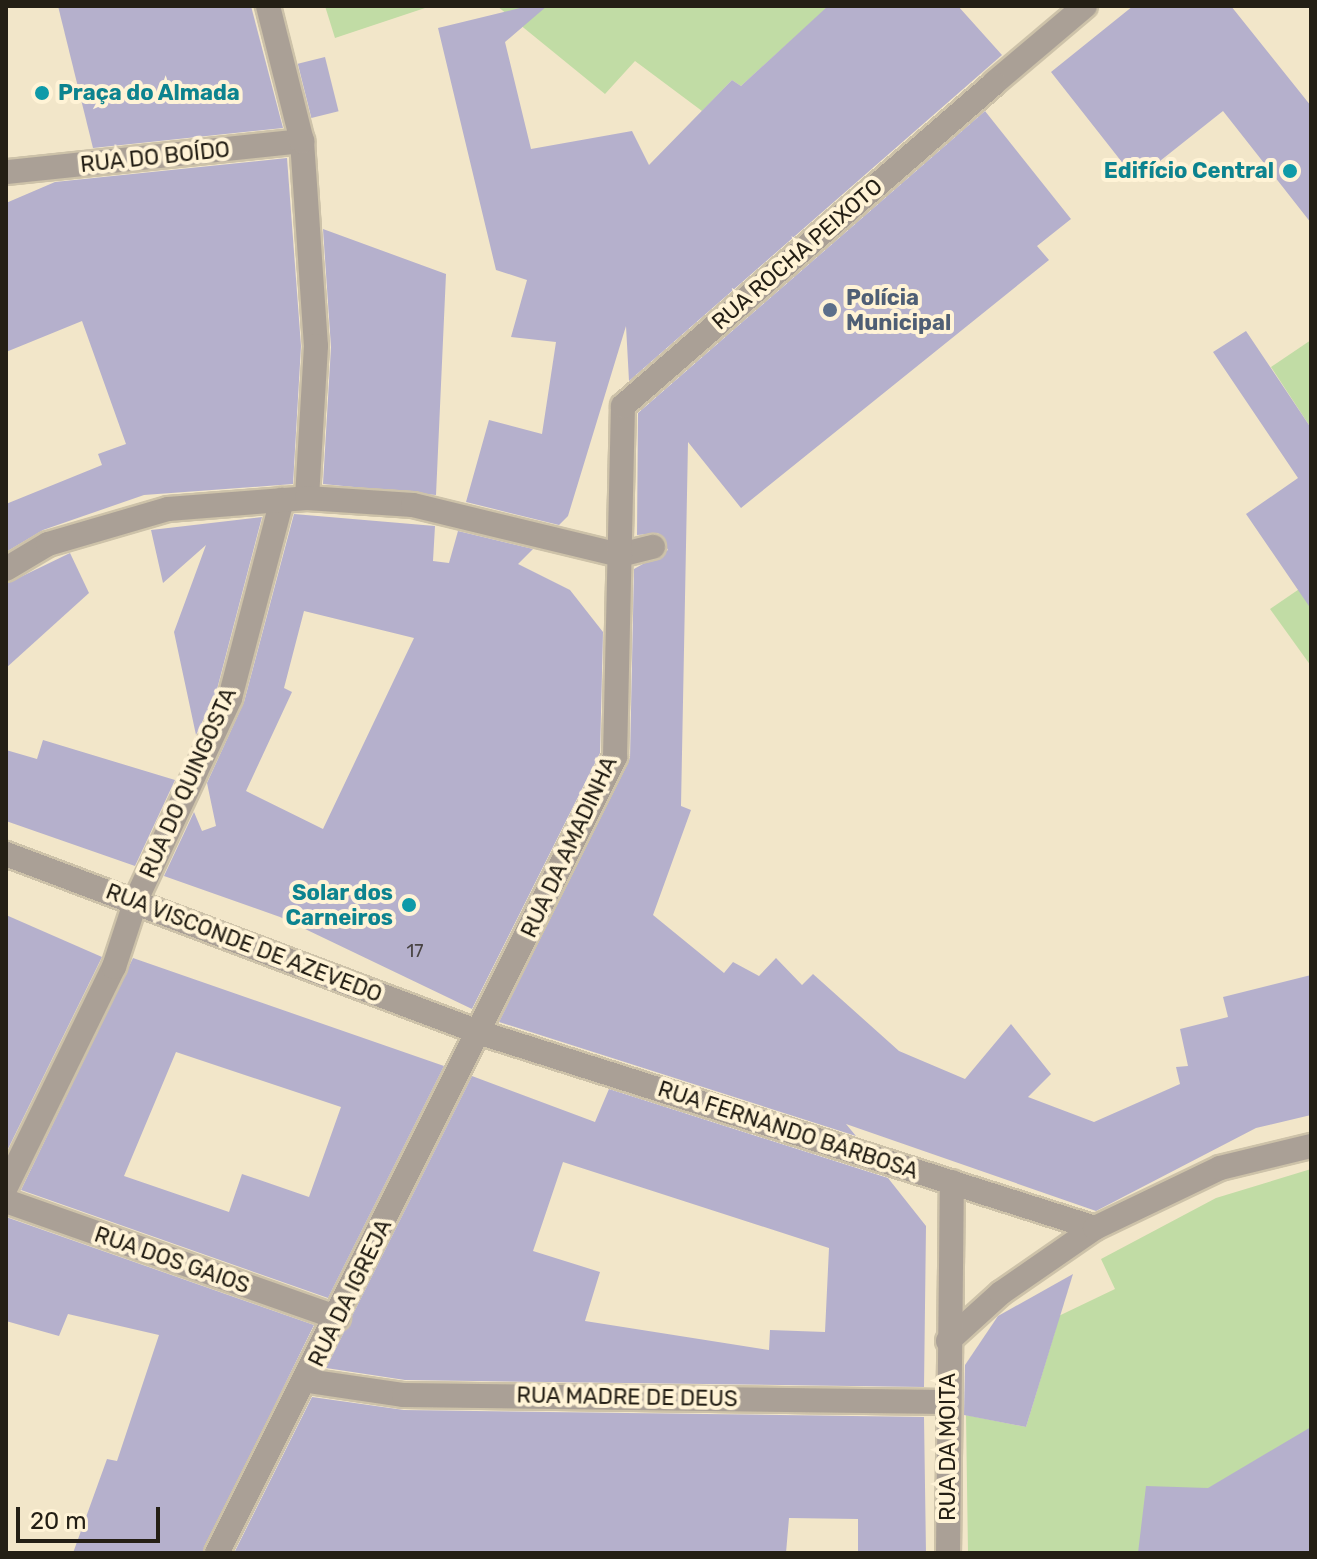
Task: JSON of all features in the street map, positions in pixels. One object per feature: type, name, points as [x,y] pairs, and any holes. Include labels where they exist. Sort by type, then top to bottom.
[{"type":"street","points":[[268,6],[302,141],[316,346],[307,498]]},
{"type":"street","name":"RUA ROCHA PEIXOTO","points":[[620,555],[623,406],[1085,6]]},
{"type":"street","name":"RUA DO BOÍDO","points":[[7,168],[302,141]]},
{"type":"street","points":[[6,569],[48,544],[168,509],[307,498],[413,505],[620,555],[653,547]]},
{"type":"street","name":"RUA DO QUINGOSTA","points":[[6,1187],[114,967],[136,900],[230,698],[282,500]]},
{"type":"street","name":"RUA DA AMADINHA","points":[[481,1033],[615,757],[620,555]]},
{"type":"street","name":"RUA VISCONDE DE AZEVEDO","points":[[6,854],[136,900],[481,1033]]},
{"type":"street","name":"RUA FERNANDO BARBOSA","points":[[481,1033],[1095,1228]]},
{"type":"street","name":"RUA DA IGREJA","points":[[217,1553],[308,1381],[481,1033]]},
{"type":"street","name":"RUA DA MOITA","points":[[948,1341],[1001,1293],[1095,1228],[1220,1168],[1311,1146]]},
{"type":"street","name":"RUA DA MOITA","points":[[948,1553],[947,1402],[952,1182]]},
{"type":"street","name":"RUA DOS GAIOS","points":[[6,1201],[338,1318]]},
{"type":"street","name":"RUA MADRE DE DEUS","points":[[308,1381],[404,1395],[947,1402]]},
{"type":"green space","points":[[325,6],[431,6],[335,38]]},
{"type":"green space","points":[[497,6],[829,6],[741,86],[732,80],[702,111],[635,61],[605,94]]},
{"type":"green space","points":[[1311,340],[1311,428],[1271,367]]},
{"type":"green space","points":[[1311,581],[1311,666],[1270,609]]},
{"type":"green space","points":[[1311,1169],[1311,1553],[968,1553],[966,1415],[1026,1427],[1056,1328],[1044,1323],[1115,1289],[1101,1259],[1216,1198]]},
{"type":"building","points":[[58,6],[251,6],[283,128],[93,148]]},
{"type":"building","points":[[528,6],[547,6],[505,42],[531,149],[632,131],[649,165],[732,80],[741,86],[828,6],[958,6],[1002,55],[629,381],[626,326],[568,516],[559,525],[466,502],[489,420],[542,434],[556,342],[511,337],[527,280],[496,270],[438,28]]},
{"type":"building","points":[[1133,6],[1231,6],[1311,106],[1311,223],[1223,111],[1136,180],[1051,72]]},
{"type":"building","points":[[325,57],[339,111],[311,118],[298,64]]},
{"type":"building","points":[[985,111],[1071,219],[1037,246],[1049,260],[741,508],[688,442],[681,806],[691,810],[653,915],[724,973],[733,962],[759,976],[776,958],[802,985],[813,974],[899,1051],[965,1079],[1011,1024],[1051,1074],[1028,1097],[1094,1122],[1180,1084],[1176,1067],[1188,1066],[1180,1029],[1228,1017],[1223,997],[1311,975],[1311,1115],[1256,1128],[1096,1211],[846,1124],[856,1136],[499,1022],[630,758],[634,569],[668,550],[658,533],[637,535],[638,413]]},
{"type":"building","points":[[287,158],[301,346],[293,484],[144,495],[43,530],[6,552],[6,504],[102,465],[98,454],[126,444],[82,321],[6,352],[6,203],[55,182]]},
{"type":"building","points":[[323,229],[446,274],[436,495],[323,484],[331,347]]},
{"type":"building","points":[[1246,331],[1311,428],[1311,609],[1246,514],[1298,478],[1213,352]]},
{"type":"building","points":[[294,514],[435,526],[433,561],[449,563],[458,531],[533,549],[518,564],[570,590],[603,632],[600,753],[472,1009],[280,917],[164,876],[194,812],[202,831],[216,826],[207,783],[244,702]],"holes":[[[304,611],[414,638],[323,829],[246,791],[292,692],[284,688]]]},
{"type":"building","points":[[262,517],[216,693],[196,735],[174,632],[206,545],[163,583],[151,530]]},
{"type":"building","points":[[70,553],[89,593],[6,668],[6,584]]},
{"type":"building","points":[[43,740],[175,780],[135,866],[6,821],[6,750],[37,759]]},
{"type":"building","points":[[6,915],[102,957],[6,1153]]},
{"type":"building","points":[[133,958],[444,1066],[328,1298],[21,1190]],"holes":[[[176,1052],[341,1107],[309,1197],[242,1174],[229,1212],[124,1176]]]},
{"type":"building","points":[[472,1076],[595,1122],[609,1089],[888,1178],[926,1226],[924,1387],[405,1380],[326,1368]],"holes":[[[563,1162],[829,1248],[825,1332],[770,1330],[769,1350],[585,1321],[600,1272],[533,1251]]]},
{"type":"building","points":[[6,1217],[314,1325],[202,1553],[73,1553],[107,1459],[117,1461],[159,1335],[68,1314],[59,1336],[6,1321]]},
{"type":"building","points":[[1073,1274],[1026,1427],[964,1415],[965,1365],[998,1316]]},
{"type":"building","points":[[312,1397],[404,1410],[924,1417],[926,1553],[858,1553],[858,1519],[789,1518],[786,1553],[234,1553]]},
{"type":"building","points":[[1311,1427],[1311,1553],[1138,1553],[1146,1486],[1208,1488]]},
{"type":"place","name":"Praça do Almada","points":[[42,93]]},
{"type":"place","name":"Edifício Central","points":[[1290,171]]},
{"type":"place","name":"Polícia Municipal","points":[[830,310]]},
{"type":"place","name":"Solar dos Carneiros","points":[[409,905]]}]
